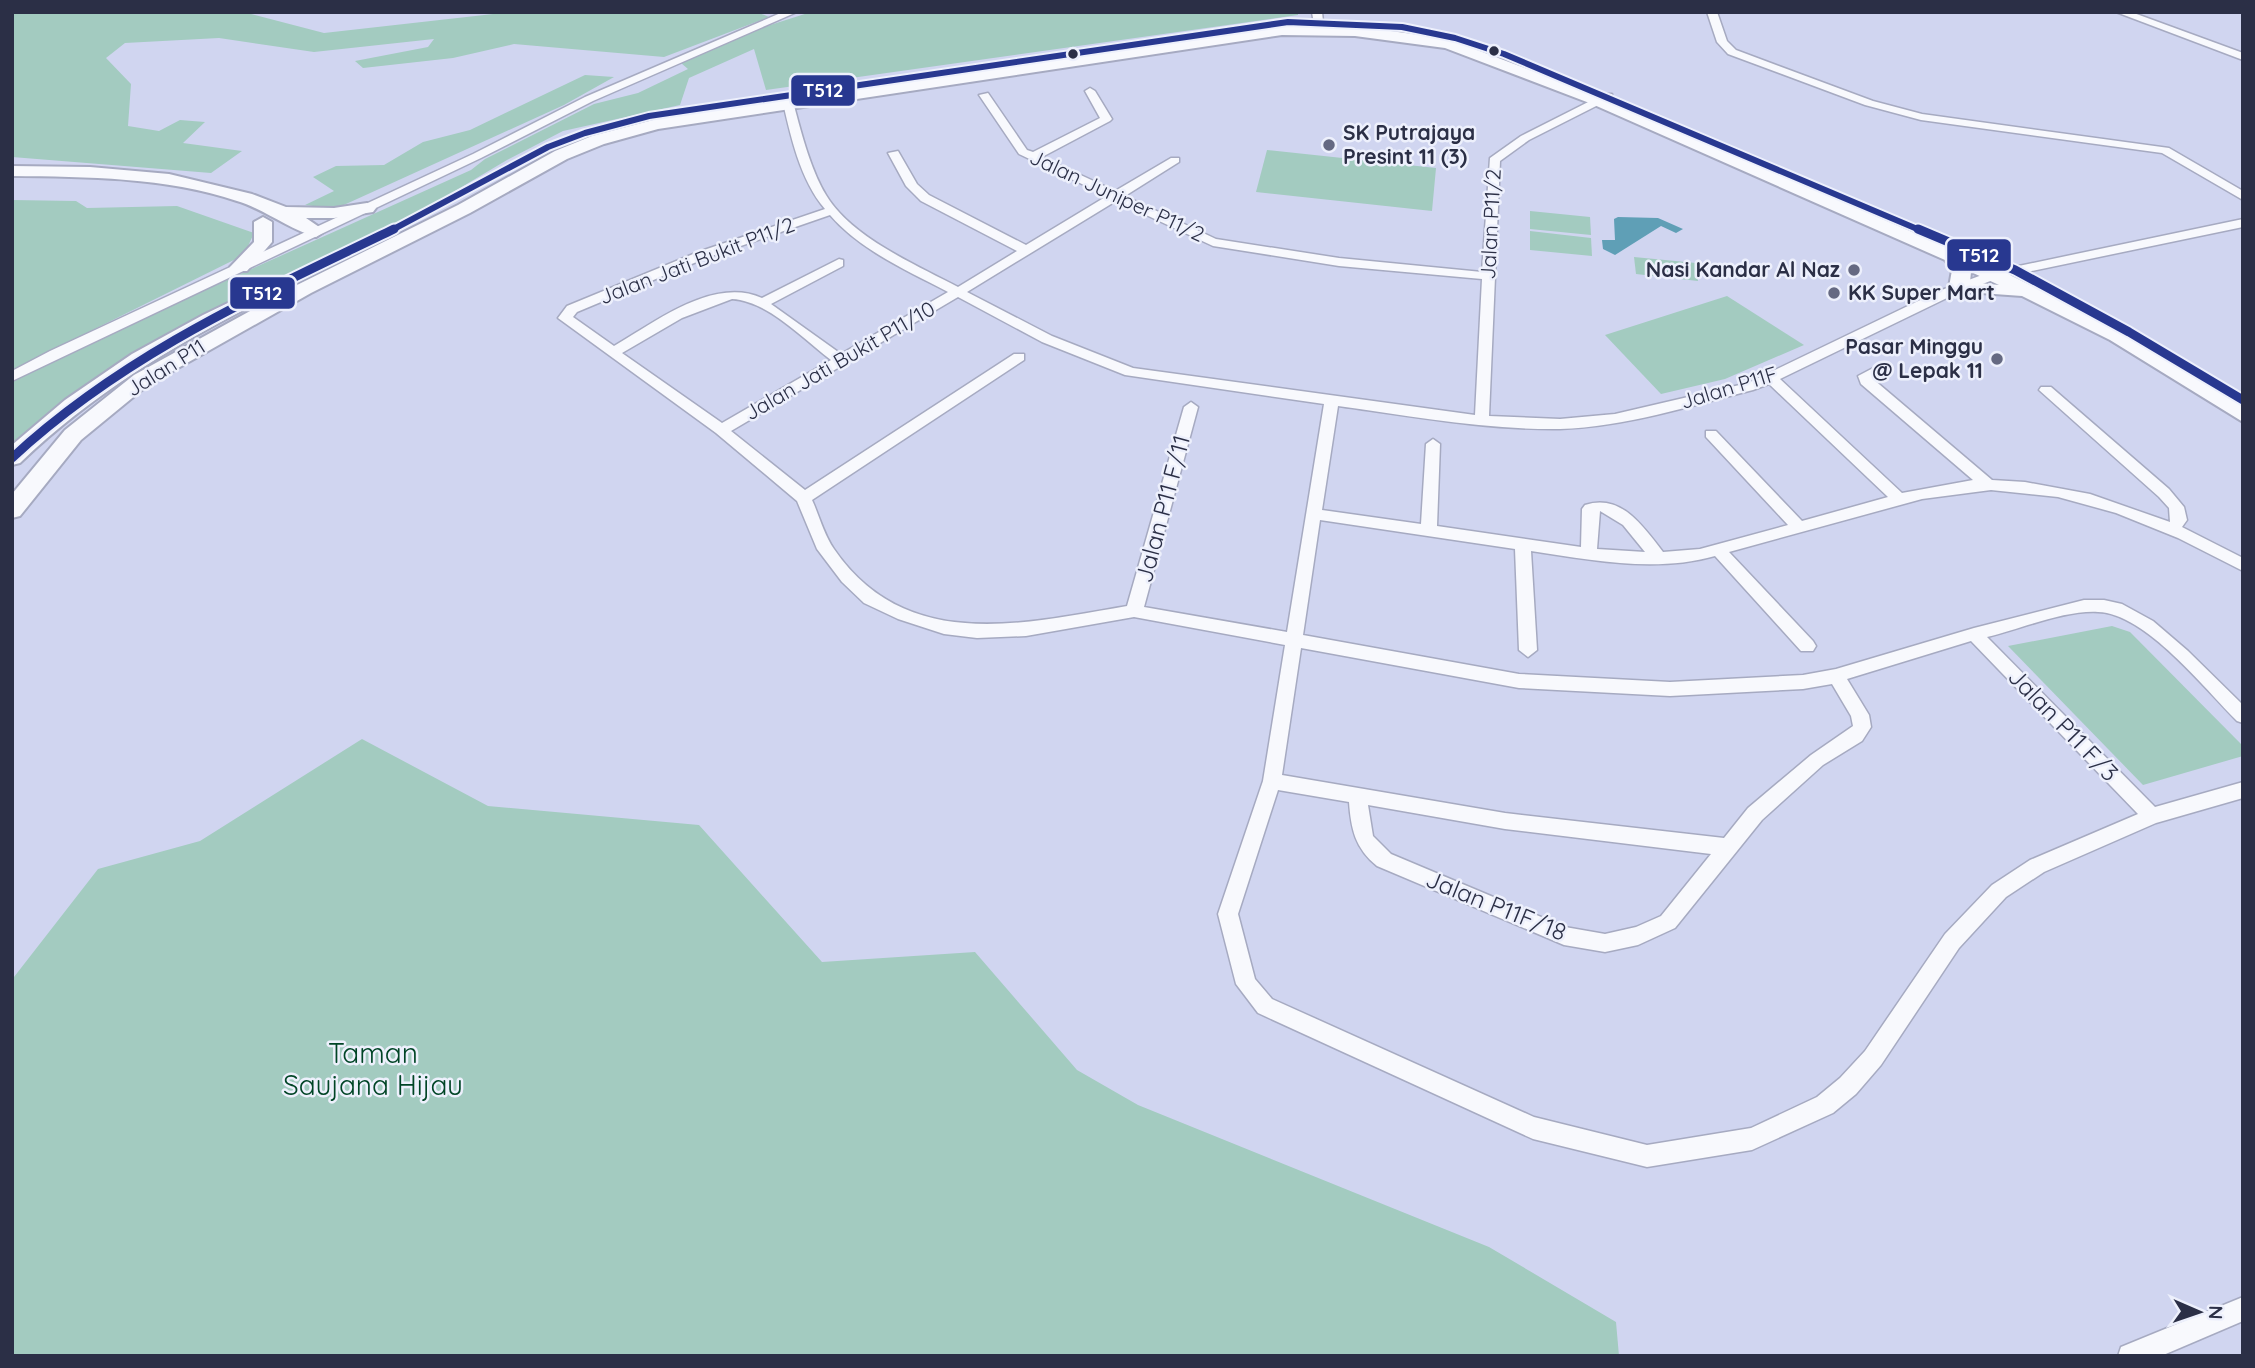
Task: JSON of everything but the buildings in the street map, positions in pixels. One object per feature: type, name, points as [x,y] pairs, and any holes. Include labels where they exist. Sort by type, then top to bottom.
[{"type":"main road","name":"Jalan P11","points":[[12,510],[73,435],[141,380],[304,289],[386,249],[561,155],[598,139],[657,124],[788,101],[1282,30],[1319,21],[1402,27],[1455,38],[1603,98],[2005,272],[2129,332],[2243,400]]},
{"type":"main road","name":"Jalan P11","points":[[1603,98],[1951,255],[2005,272],[2035,295],[2117,336],[2243,415]]},
{"type":"main road","name":"Jalan P11","points":[[12,458],[72,403],[169,341],[358,247],[549,146],[649,116],[788,101]]},
{"type":"main road","points":[[12,170],[150,176],[233,194],[287,212],[334,213],[367,208]]},
{"type":"main road","points":[[12,183],[132,188],[214,205],[308,235]]},
{"type":"main road","points":[[287,212],[308,235]]},
{"type":"main road","points":[[240,267],[261,248],[266,230],[263,222]]},
{"type":"main road","points":[[358,247],[353,253],[359,257],[386,249]]},
{"type":"main road","points":[[1951,255],[1962,270],[1959,287],[2035,295]]},
{"type":"main road","points":[[304,289],[337,267],[332,264],[314,268]]},
{"type":"street","points":[[12,377],[589,99],[792,12]]},
{"type":"street","points":[[1712,12],[1722,42],[1732,52],[1869,103],[1941,121],[2165,150],[2243,196]]},
{"type":"street","points":[[2120,12],[2243,57]]},
{"type":"street","points":[[1032,157],[1106,118],[1090,91]]},
{"type":"street","name":"Jalan Juniper P11/2","points":[[984,95],[1018,147],[1032,157],[1213,242],[1339,262],[1487,276]]},
{"type":"street","name":"Jalan P11/2","points":[[1482,421],[1494,160],[1525,138],[1603,98]]},
{"type":"street","points":[[788,101],[796,134],[820,196],[830,211],[847,227]]},
{"type":"street","points":[[894,153],[912,186],[925,198],[1027,251]]},
{"type":"street","name":"Jalan Jati Bukit P11/10","points":[[721,430],[1027,251],[1175,160]]},
{"type":"street","points":[[820,196],[804,221],[847,227]]},
{"type":"street","name":"Jalan Jati Bukit P11/2","points":[[612,353],[565,318],[565,313],[702,255],[830,211]]},
{"type":"street","name":"Jalan P11F","points":[[847,227],[903,263],[1046,339],[1130,372],[1482,421],[1560,424],[1615,419],[1753,386],[1959,287],[2005,272],[2243,223]]},
{"type":"street","points":[[761,304],[839,263]]},
{"type":"street","points":[[840,360],[761,304],[748,297],[725,296],[612,353],[721,430],[804,498],[825,549],[848,578],[870,599],[904,615],[944,628],[977,632],[1026,629],[1134,611],[1518,681],[1670,689],[1803,682],[1836,676],[1974,634],[2084,606],[2116,608],[2150,628],[2243,716]]},
{"type":"street","points":[[804,498],[1019,357]]},
{"type":"street","points":[[1877,370],[1865,376],[1866,381],[1989,485]]},
{"type":"street","points":[[1771,378],[1899,499]]},
{"type":"street","points":[[2046,390],[2164,493],[2176,507],[2179,520],[2173,528]]},
{"type":"street","points":[[1331,402],[1272,781],[1228,914],[1247,984],[1265,1006],[1533,1128],[1647,1156],[1752,1139],[1825,1105],[1873,1058],[1952,941],[1999,891],[2037,866],[2152,816],[2243,790]]},
{"type":"street","name":"Jalan P11 F/11","points":[[1134,611],[1191,407]]},
{"type":"street","points":[[1711,434],[1799,527]]},
{"type":"street","points":[[1429,531],[1433,444]]},
{"type":"street","points":[[1314,514],[1590,554],[1659,558],[1700,555],[1899,499],[1989,485],[2042,489],[2089,499],[2173,528],[2243,565]]},
{"type":"street","points":[[1590,554],[1588,519],[1590,509],[1596,505],[1606,506],[1629,522],[1659,558]]},
{"type":"street","points":[[1523,545],[1528,650]]},
{"type":"street","points":[[1718,550],[1808,646]]},
{"type":"street","name":"Jalan P11 F/3","points":[[1974,634],[2152,816]]},
{"type":"street","name":"Jalan P11F/18","points":[[1358,798],[1362,838],[1370,850],[1384,860],[1564,936],[1605,943],[1638,936],[1668,922],[1755,814],[1817,760],[1856,736],[1862,727],[1860,715],[1836,676]]},
{"type":"street","points":[[1272,781],[1358,798],[1505,821],[1727,847]]},
{"type":"street","points":[[2130,1356],[2243,1309]]},
{"type":"green space","points":[[12,12],[243,12],[324,33],[493,14],[757,12],[769,17],[664,57],[514,44],[453,58],[363,68],[355,61],[428,47],[434,39],[314,52],[219,38],[125,43],[106,58],[131,84],[128,126],[159,131],[180,120],[205,122],[183,143],[242,151],[211,173],[12,157]]},
{"type":"green space","points":[[811,12],[1298,12],[1298,15],[766,90],[754,49],[689,78],[680,105],[563,131],[507,160],[423,210],[177,332],[12,449],[12,382],[43,363],[471,170],[485,159],[594,104],[638,93],[688,69],[681,63],[764,27]]},
{"type":"green space","points":[[585,75],[614,77],[564,105],[335,209],[305,205],[334,191],[313,177],[336,166],[384,165],[423,142],[470,130]]},
{"type":"green space","points":[[1267,150],[1436,168],[1432,211],[1256,192]]},
{"type":"green space","points":[[12,200],[76,201],[87,208],[177,206],[254,233],[244,255],[12,370]]},
{"type":"green space","points":[[1530,211],[1590,217],[1591,235],[1530,229]]},
{"type":"green space","points":[[1530,231],[1591,238],[1592,256],[1530,250]]},
{"type":"green space","points":[[1634,257],[1696,263],[1698,281],[1636,274]]},
{"type":"green space","points":[[1727,296],[1804,345],[1725,379],[1661,394],[1605,335]]},
{"type":"green space","points":[[2112,626],[2130,632],[2243,746],[2243,756],[2143,785],[2008,646]]},
{"type":"green space","name":"Taman Saujana Hijau","points":[[362,739],[488,806],[699,825],[822,962],[975,952],[1077,1070],[1138,1105],[1489,1247],[1616,1322],[1619,1356],[12,1356],[14,977],[98,869],[200,841]]},
{"type":"water","points":[[1658,218],[1683,229],[1676,233],[1661,226],[1615,255],[1603,249],[1602,240],[1615,240],[1614,219]]},
{"type":"transit line","name":"T512","points":[[12,458],[54,419],[100,385],[197,325],[421,216],[548,147],[585,133],[649,116],[1288,22],[1402,27],[1455,38],[1504,54],[2015,270],[2129,332],[2243,400]]},
{"type":"place","name":"SK Putrajaya Presint 11 (3)","points":[[1329,145]]},
{"type":"place","name":"Nasi Kandar Al Naz","points":[[1854,270]]},
{"type":"place","name":"KK Super Mart","points":[[1834,293]]},
{"type":"place","name":"Pasar Minggu @ Lepak 11","points":[[1997,359]]}]
